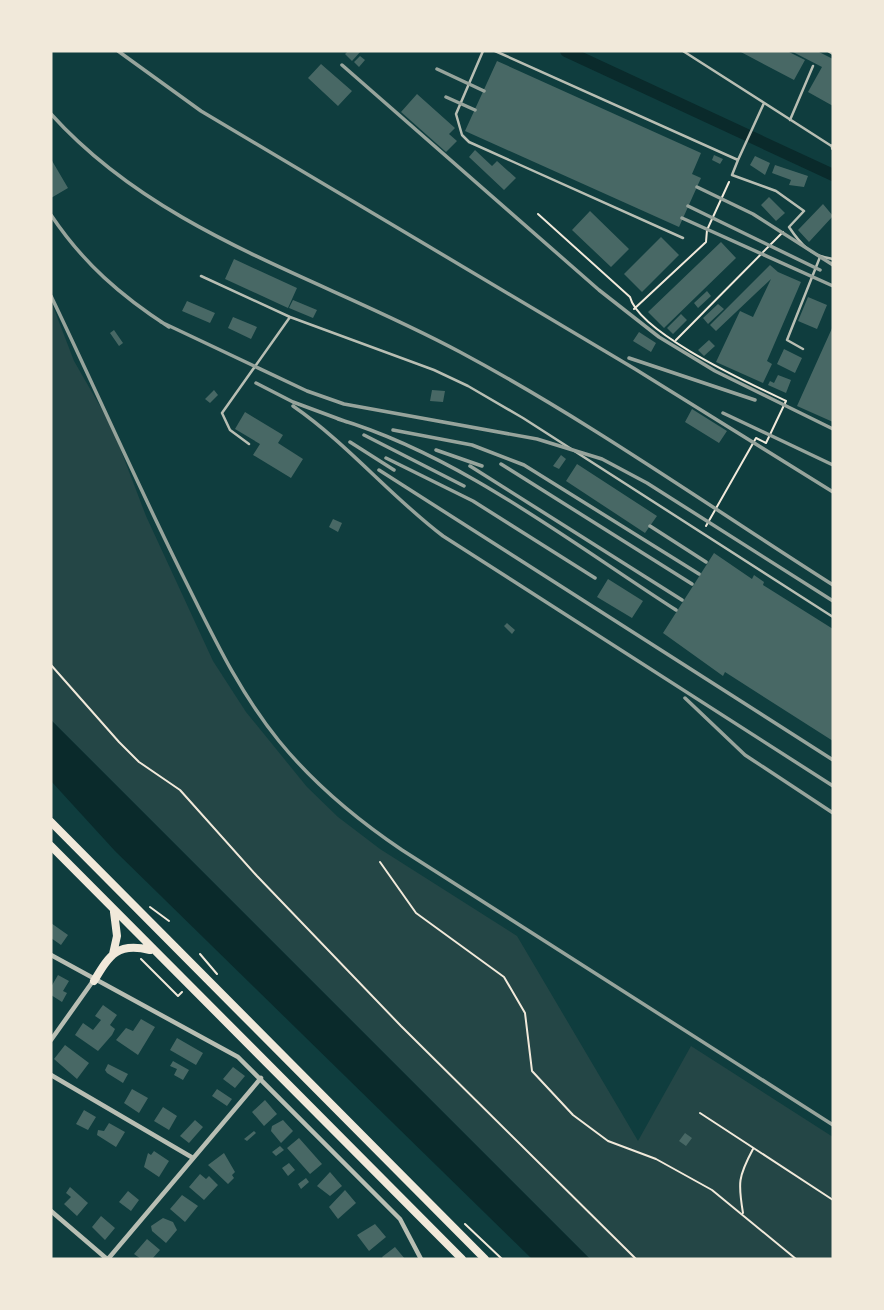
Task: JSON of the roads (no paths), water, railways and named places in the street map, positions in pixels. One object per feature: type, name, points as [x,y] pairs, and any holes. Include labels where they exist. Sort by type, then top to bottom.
[{"type":"highway","points":[[51,822],[485,1259]]},
{"type":"highway","points":[[51,846],[462,1259]]},
{"type":"highway","points":[[94,981],[113,954],[118,930],[114,911]]},
{"type":"highway","points":[[113,954],[130,946],[153,951]]},
{"type":"street","points":[[51,955],[94,981],[215,1042],[261,1078],[400,1219],[421,1259]]},
{"type":"street","points":[[51,1040],[94,981]]},
{"type":"street","points":[[51,1075],[193,1158]]},
{"type":"street","points":[[51,1211],[108,1259],[261,1078]]},
{"type":"lane","points":[[483,51],[456,114],[462,135],[469,142],[683,238]]},
{"type":"lane","points":[[495,51],[738,160]]},
{"type":"lane","points":[[683,51],[833,147]]},
{"type":"lane","points":[[828,51],[833,54]]},
{"type":"lane","points":[[790,120],[813,66]]},
{"type":"lane","points":[[764,103],[732,175],[776,191],[804,211],[789,227],[801,245],[820,257],[833,259]]},
{"type":"lane","points":[[803,349],[787,340],[820,257]]},
{"type":"lane","points":[[201,275],[290,317],[435,370],[468,386],[523,418],[833,617]]},
{"type":"lane","points":[[249,444],[223,422],[222,412],[290,317]]},
{"type":"waterway","points":[[566,51],[833,175]]},
{"type":"railway","points":[[118,51],[201,111],[635,369],[833,492]]},
{"type":"railway","points":[[342,65],[599,290],[659,337],[715,371],[833,429]]},
{"type":"railway","points":[[437,69],[484,91]]},
{"type":"railway","points":[[446,97],[475,110]]},
{"type":"railway","points":[[51,114],[94,156],[141,192],[192,223],[244,250],[407,325],[508,379],[602,435],[833,585]]},
{"type":"railway","points":[[697,187],[753,214],[833,265]]},
{"type":"railway","points":[[688,206],[820,270]]},
{"type":"railway","points":[[51,215],[76,248],[104,277],[169,327]]},
{"type":"railway","points":[[682,218],[833,286]]},
{"type":"railway","points":[[51,296],[168,545],[228,663],[251,703],[279,741],[307,772],[352,813],[402,850],[833,1125]]},
{"type":"railway","points":[[161,322],[307,391],[344,404],[537,439],[602,459],[647,483],[833,601]]},
{"type":"railway","points":[[629,358],[755,400]]},
{"type":"railway","points":[[256,383],[293,402],[347,422]]},
{"type":"railway","points":[[293,406],[332,437],[443,536],[833,786]]},
{"type":"railway","points":[[723,413],[833,465]]},
{"type":"railway","points":[[338,419],[427,454],[470,477],[513,502],[676,610]]},
{"type":"railway","points":[[393,430],[472,445],[524,465],[699,574]]},
{"type":"railway","points":[[364,435],[464,486]]},
{"type":"railway","points":[[350,442],[394,470]]},
{"type":"railway","points":[[436,450],[482,466]]},
{"type":"railway","points":[[386,458],[473,501],[595,578]]},
{"type":"railway","points":[[501,464],[692,584]]},
{"type":"railway","points":[[470,466],[682,600]]},
{"type":"railway","points":[[379,470],[833,760]]},
{"type":"railway","points":[[650,526],[706,562]]},
{"type":"railway","points":[[685,698],[745,755],[833,813]]}]
